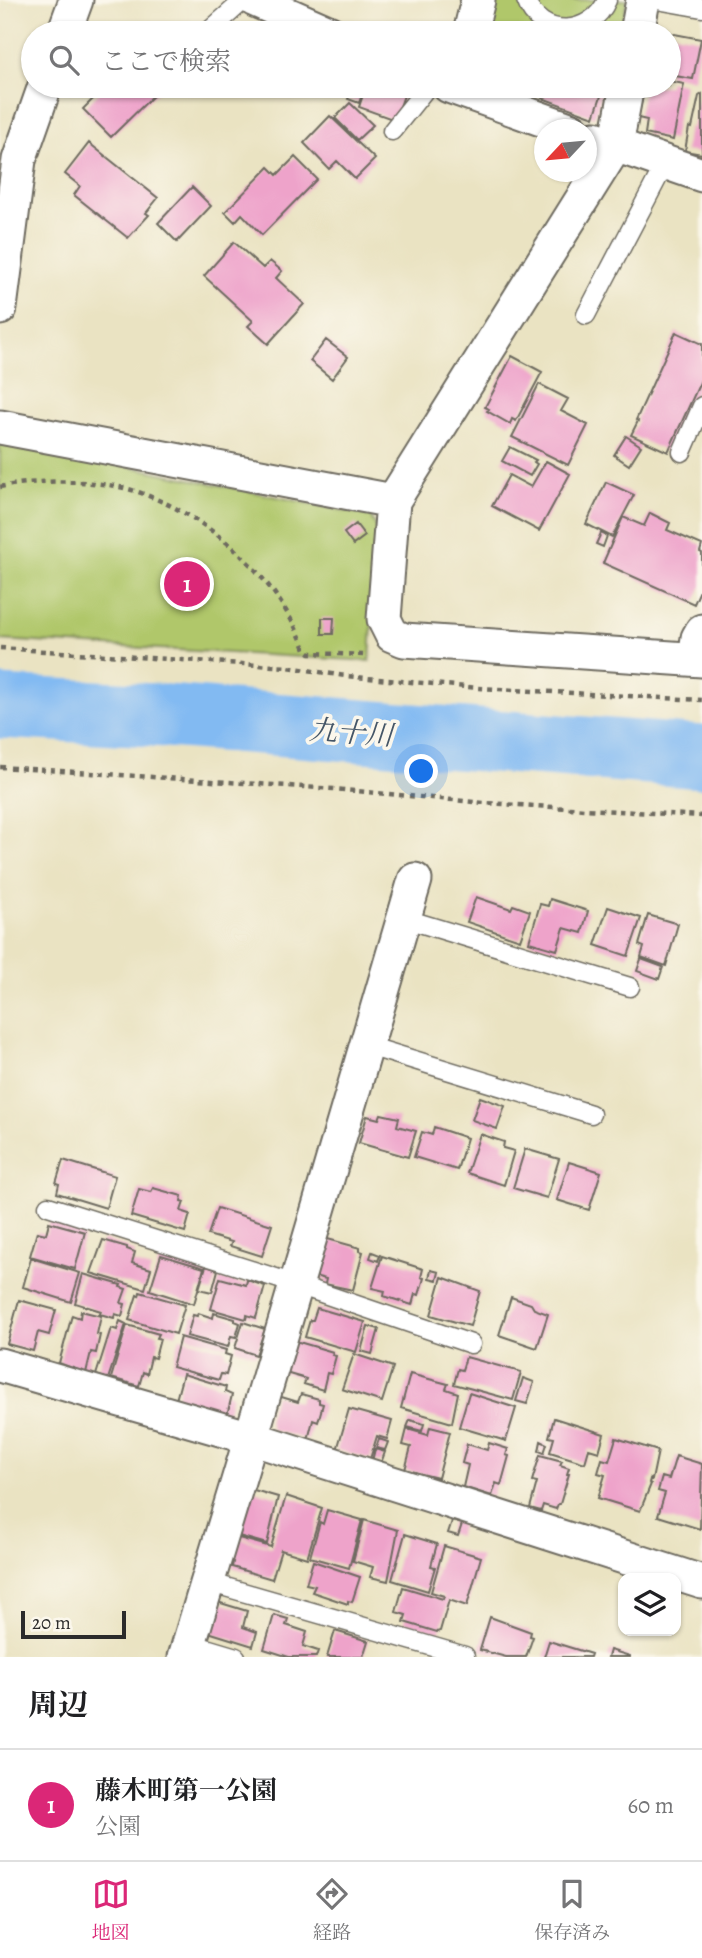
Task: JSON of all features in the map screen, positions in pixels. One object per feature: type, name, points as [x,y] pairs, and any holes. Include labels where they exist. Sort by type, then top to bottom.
[{"type":"street","points":[[68,21],[76,0]]},
{"type":"street","points":[[255,0],[303,21]]},
{"type":"street","points":[[473,21],[478,0]]},
{"type":"street","points":[[0,308],[10,158],[39,98]]},
{"type":"street","points":[[480,98],[540,119]]},
{"type":"street","points":[[621,98],[601,140],[393,501],[384,619],[393,635],[404,640],[700,650]]},
{"type":"street","points":[[601,140],[702,175]]},
{"type":"street","points":[[0,427],[393,501]]},
{"type":"street","points":[[187,1650],[415,880]]},
{"type":"street","points":[[0,1365],[251,1438],[702,1583]]},
{"type":"lane","points":[[220,21],[244,0]]},
{"type":"lane","points":[[526,0],[541,21]]},
{"type":"lane","points":[[592,21],[607,0]]},
{"type":"lane","points":[[640,7],[702,8]]},
{"type":"lane","points":[[392,131],[434,98]]},
{"type":"lane","points":[[586,315],[666,162]]},
{"type":"lane","points":[[682,452],[702,406]]},
{"type":"lane","points":[[403,918],[630,987]]},
{"type":"lane","points":[[365,1045],[591,1114]]},
{"type":"lane","points":[[48,1206],[295,1284],[471,1344]]},
{"type":"lane","points":[[208,1582],[465,1656]]},
{"type":"lane","points":[[187,1650],[236,1657]]},
{"type":"path","points":[[0,487],[31,483],[69,484],[140,492],[200,524],[243,556],[280,599],[298,631],[304,649],[310,653],[372,655]]},
{"type":"path","points":[[0,649],[288,667],[345,676],[478,688],[702,700]]},
{"type":"path","points":[[0,767],[702,816]]},
{"type":"green space","points":[[493,0],[627,0],[623,21],[489,21]]},
{"type":"green space","points":[[0,440],[370,516],[377,528],[370,661],[0,640]]},
{"type":"building","points":[[681,35],[701,39],[693,79],[681,77]]},
{"type":"building","points":[[681,83],[684,84],[673,140],[645,134],[647,120],[638,118],[642,98],[681,98]]},
{"type":"building","points":[[702,94],[702,154],[685,151],[689,127],[692,128],[699,96]]},
{"type":"building","points":[[94,98],[151,98],[111,137],[83,109]]},
{"type":"building","points":[[348,98],[361,98],[359,103]]},
{"type":"building","points":[[362,98],[403,98],[395,120],[359,107]]},
{"type":"building","points":[[542,98],[600,98],[594,117]]},
{"type":"building","points":[[350,103],[373,125],[357,140],[335,118]]},
{"type":"building","points":[[330,116],[375,159],[355,179],[337,161],[329,169],[304,143]]},
{"type":"building","points":[[89,143],[158,198],[146,213],[149,215],[128,238],[74,195],[80,186],[65,174]]},
{"type":"building","points":[[295,157],[317,179],[262,235],[242,214],[235,222],[225,212],[269,167],[277,175]]},
{"type":"building","points":[[192,187],[211,206],[177,242],[158,223]]},
{"type":"building","points":[[234,242],[263,268],[270,261],[282,271],[276,278],[304,304],[268,344],[248,326],[253,321],[204,276]]},
{"type":"building","points":[[676,332],[702,344],[702,378],[668,452],[631,435]]},
{"type":"building","points":[[326,340],[348,357],[332,379],[310,361]]},
{"type":"building","points":[[512,356],[542,372],[516,421],[512,419],[510,424],[487,411],[489,409],[485,407]]},
{"type":"building","points":[[539,384],[568,399],[561,411],[588,425],[568,465],[512,437]]},
{"type":"building","points":[[626,436],[641,446],[629,465],[614,455]]},
{"type":"building","points":[[510,447],[536,460],[534,462],[537,464],[530,476],[502,461]]},
{"type":"building","points":[[546,461],[570,474],[539,531],[492,506],[509,475],[531,487]]},
{"type":"building","points":[[606,482],[634,495],[612,537],[586,524]]},
{"type":"building","points":[[650,513],[670,523],[667,530],[702,545],[702,586],[694,604],[603,563],[623,517],[644,526]]},
{"type":"building","points":[[356,524],[365,536],[353,545],[344,533]]},
{"type":"building","points":[[601,533],[607,536],[603,547],[596,544]]},
{"type":"building","points":[[322,618],[334,618],[333,634],[322,634]]},
{"type":"building","points":[[476,897],[511,909],[513,905],[530,911],[520,940],[467,922]]},
{"type":"building","points":[[550,899],[588,911],[582,933],[564,928],[557,950],[529,942],[540,904],[548,906]]},
{"type":"building","points":[[608,907],[641,918],[628,956],[595,945]]},
{"type":"building","points":[[648,915],[678,924],[666,966],[641,957],[644,947],[639,945]]},
{"type":"building","points":[[641,959],[663,967],[659,979],[637,971]]},
{"type":"building","points":[[480,1097],[505,1106],[497,1129],[472,1120]]},
{"type":"building","points":[[381,1114],[399,1118],[397,1126],[416,1131],[408,1157],[359,1143],[367,1116],[379,1119]]},
{"type":"building","points":[[434,1127],[467,1138],[457,1170],[414,1157],[422,1132],[432,1135]]},
{"type":"building","points":[[480,1134],[504,1142],[503,1148],[514,1151],[504,1185],[467,1173]]},
{"type":"building","points":[[525,1149],[559,1159],[547,1198],[513,1188]]},
{"type":"building","points":[[63,1160],[115,1176],[106,1208],[57,1193],[59,1184],[56,1183]]},
{"type":"building","points":[[569,1162],[601,1172],[589,1210],[557,1200]]},
{"type":"building","points":[[153,1188],[182,1196],[181,1201],[184,1202],[181,1211],[190,1214],[185,1232],[131,1216],[139,1189],[151,1192]]},
{"type":"building","points":[[217,1208],[272,1225],[262,1256],[230,1246],[232,1242],[208,1235]]},
{"type":"building","points":[[49,1222],[85,1232],[75,1269],[30,1256],[37,1232],[46,1234]]},
{"type":"building","points":[[324,1238],[360,1248],[363,1252],[353,1290],[325,1284],[326,1279],[314,1276]]},
{"type":"building","points":[[103,1240],[127,1247],[135,1252],[132,1263],[151,1269],[145,1289],[91,1273]]},
{"type":"building","points":[[372,1252],[380,1255],[378,1261],[370,1258]]},
{"type":"building","points":[[161,1255],[204,1268],[194,1304],[150,1290]]},
{"type":"building","points":[[382,1256],[423,1269],[421,1277],[424,1278],[419,1295],[415,1294],[412,1305],[384,1296],[385,1291],[372,1288]]},
{"type":"building","points":[[31,1258],[80,1273],[71,1302],[23,1287]]},
{"type":"building","points":[[206,1266],[218,1270],[212,1292],[199,1289]]},
{"type":"building","points":[[431,1270],[439,1272],[437,1280],[429,1278]]},
{"type":"building","points":[[83,1274],[121,1285],[120,1287],[126,1289],[121,1303],[125,1304],[122,1316],[115,1314],[114,1318],[75,1303]]},
{"type":"building","points":[[442,1277],[480,1291],[470,1326],[431,1315]]},
{"type":"building","points":[[220,1278],[246,1285],[247,1280],[265,1286],[256,1318],[247,1315],[246,1319],[211,1309]]},
{"type":"building","points":[[140,1292],[185,1305],[176,1334],[129,1320]]},
{"type":"building","points":[[511,1297],[548,1314],[537,1348],[499,1335]]},
{"type":"building","points":[[19,1300],[56,1310],[49,1335],[38,1332],[33,1351],[7,1344]]},
{"type":"building","points":[[317,1308],[365,1322],[356,1352],[305,1337]]},
{"type":"building","points":[[81,1311],[101,1316],[96,1353],[91,1352],[86,1373],[59,1363],[72,1315],[80,1318]]},
{"type":"building","points":[[198,1313],[213,1318],[214,1313],[240,1323],[236,1337],[231,1336],[228,1347],[187,1336],[193,1315],[197,1316]]},
{"type":"building","points":[[120,1321],[126,1324],[108,1379],[96,1375],[111,1328],[117,1330]]},
{"type":"building","points":[[243,1322],[265,1329],[256,1355],[235,1348]]},
{"type":"building","points":[[127,1325],[159,1334],[157,1338],[160,1339],[155,1358],[151,1357],[147,1374],[143,1372],[139,1386],[111,1378]]},
{"type":"building","points":[[368,1326],[379,1329],[372,1354],[361,1351]]},
{"type":"building","points":[[180,1337],[226,1350],[225,1354],[231,1356],[226,1375],[221,1374],[219,1380],[172,1367]]},
{"type":"building","points":[[292,1340],[333,1352],[332,1355],[336,1356],[331,1374],[327,1373],[323,1390],[304,1384],[306,1379],[282,1372]]},
{"type":"building","points":[[354,1354],[393,1367],[382,1402],[342,1389]]},
{"type":"building","points":[[466,1357],[521,1372],[513,1400],[454,1384],[458,1369],[462,1370]]},
{"type":"building","points":[[183,1374],[226,1387],[225,1392],[232,1395],[227,1415],[176,1400]]},
{"type":"building","points":[[410,1374],[448,1384],[446,1389],[458,1393],[452,1423],[401,1408]]},
{"type":"building","points":[[523,1378],[534,1382],[527,1404],[516,1401]]},
{"type":"building","points":[[469,1393],[516,1408],[506,1441],[459,1427]]},
{"type":"building","points":[[301,1394],[319,1399],[319,1403],[323,1404],[318,1422],[313,1420],[308,1440],[272,1430],[268,1420],[275,1395],[298,1402]]},
{"type":"building","points":[[349,1409],[392,1421],[387,1439],[377,1436],[370,1459],[337,1450]]},
{"type":"building","points":[[554,1418],[604,1434],[599,1452],[589,1449],[585,1463],[550,1452],[554,1438],[549,1437]]},
{"type":"building","points":[[410,1420],[424,1424],[422,1431],[407,1427]]},
{"type":"building","points":[[430,1427],[450,1432],[438,1478],[405,1470],[411,1447],[403,1445],[407,1429],[428,1435]]},
{"type":"building","points":[[616,1438],[658,1451],[649,1483],[651,1484],[640,1511],[598,1498],[605,1475],[598,1473],[602,1459],[609,1461]]},
{"type":"building","points":[[379,1439],[388,1442],[385,1450],[376,1448]]},
{"type":"building","points":[[541,1441],[547,1444],[544,1453],[539,1451]]},
{"type":"building","points":[[489,1443],[508,1449],[506,1455],[509,1456],[501,1485],[496,1483],[492,1496],[463,1487],[468,1465],[462,1463],[467,1444],[487,1450]]},
{"type":"building","points":[[375,1449],[385,1452],[381,1463],[372,1461]]},
{"type":"building","points":[[540,1455],[562,1461],[560,1465],[569,1468],[560,1504],[556,1509],[543,1505],[541,1511],[530,1508],[537,1482],[532,1481]]},
{"type":"building","points":[[676,1456],[702,1464],[700,1529],[658,1516],[665,1493],[658,1491],[662,1477],[669,1479]]},
{"type":"building","points":[[247,1488],[278,1497],[267,1544],[235,1535]]},
{"type":"building","points":[[286,1496],[322,1508],[307,1558],[281,1550],[272,1579],[232,1567],[233,1562],[228,1561],[235,1537],[271,1547]]},
{"type":"building","points":[[327,1510],[362,1520],[349,1568],[310,1557],[320,1522],[323,1524]]},
{"type":"building","points":[[364,1520],[398,1530],[388,1581],[370,1577],[373,1567],[353,1561]]},
{"type":"building","points":[[452,1521],[462,1524],[458,1536],[448,1533]]},
{"type":"building","points":[[405,1534],[437,1544],[431,1566],[435,1567],[428,1591],[392,1580]]},
{"type":"building","points":[[444,1546],[481,1557],[467,1606],[449,1600],[440,1631],[437,1632],[404,1622],[406,1615],[396,1612],[403,1587],[443,1599],[444,1596],[431,1592]]},
{"type":"building","points":[[313,1561],[360,1577],[352,1602],[348,1601],[348,1604],[312,1592],[315,1586],[306,1584]]},
{"type":"building","points":[[214,1601],[247,1611],[243,1627],[257,1632],[253,1646],[205,1631]]},
{"type":"building","points":[[274,1615],[288,1619],[286,1625],[307,1632],[303,1646],[318,1651],[316,1657],[289,1657],[264,1649]]},
{"type":"building","points":[[490,1617],[531,1632],[530,1636],[533,1637],[526,1657],[506,1657],[480,1650]]},
{"type":"building","points":[[335,1631],[368,1641],[363,1657],[327,1657]]},
{"type":"building","points":[[549,1641],[591,1654],[590,1657],[544,1657]]},
{"type":"building","points":[[610,1650],[630,1656],[630,1657],[608,1657]]},
{"type":"waterway","name":"九十川","points":[[0,707],[154,715],[702,757]]},
{"type":"place","name":"藤木町第一公園","points":[[187,584]]}]
